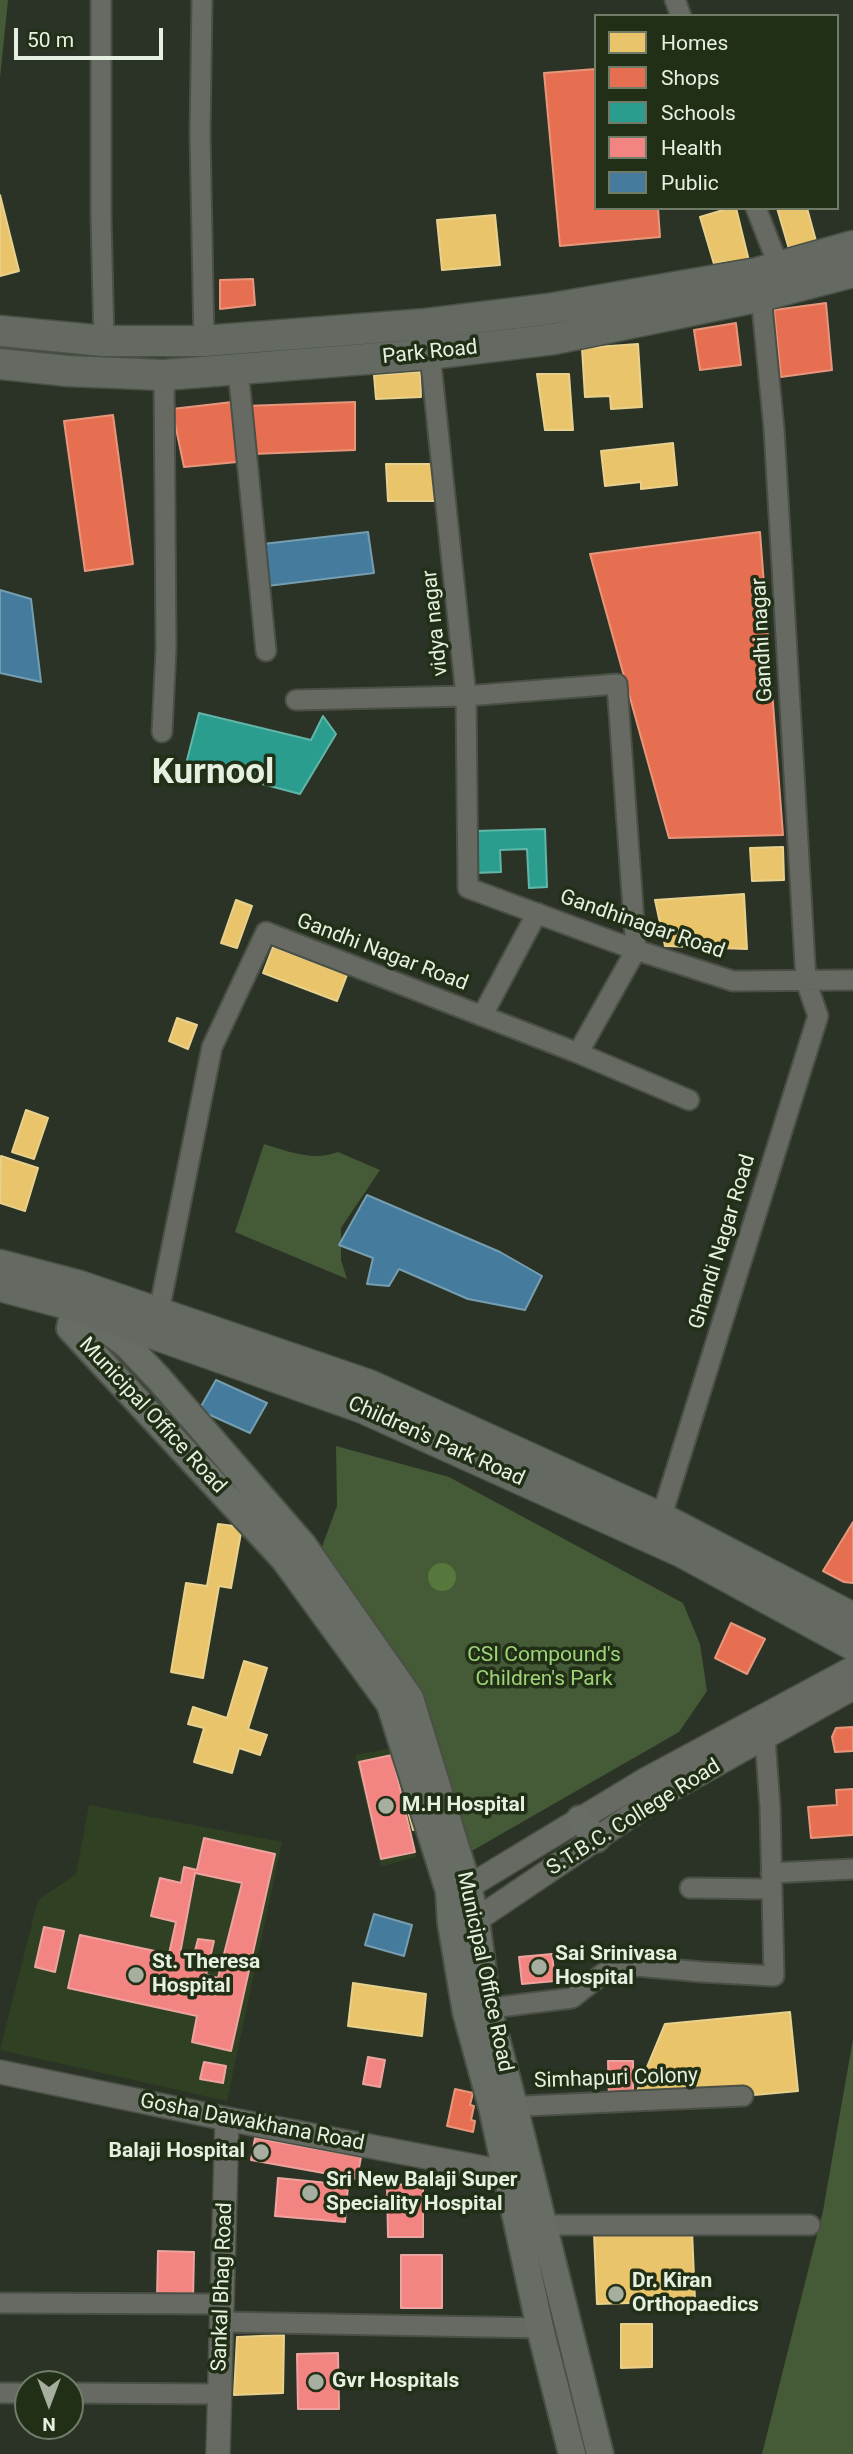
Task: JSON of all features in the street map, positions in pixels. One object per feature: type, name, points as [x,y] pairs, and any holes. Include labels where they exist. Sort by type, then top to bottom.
[{"type":"main road","name":"Park Road","points":[[0,331],[104,341],[204,341],[426,324],[548,309],[757,273],[853,246]]},
{"type":"main road","name":"Park Road","points":[[0,364],[68,371],[164,375],[430,354],[554,339],[761,296],[853,272]]},
{"type":"main road","points":[[426,324],[430,354]]},
{"type":"main road","name":"Children's Park Road","points":[[0,1265],[362,1408],[682,1552],[853,1645]]},
{"type":"main road","name":"Children's Park Road","points":[[0,1286],[159,1311],[369,1385],[661,1518],[853,1618]]},
{"type":"main road","name":"Municipal Office Road","points":[[77,1296],[159,1379],[303,1545],[410,1698],[458,1889],[477,2010],[503,2107],[543,2225],[600,2454]]},
{"type":"main road","name":"Municipal Office Road","points":[[503,2107],[505,2172],[572,2454]]},
{"type":"street","points":[[101,0],[104,341]]},
{"type":"street","points":[[202,0],[200,134],[204,341]]},
{"type":"street","points":[[757,210],[779,267]]},
{"type":"street","name":"Gandhi nagar","points":[[761,296],[774,429],[806,981]]},
{"type":"street","name":"vidya nagar","points":[[430,354],[466,696],[468,888]]},
{"type":"street","points":[[238,369],[266,651]]},
{"type":"street","points":[[162,732],[166,648],[164,375]]},
{"type":"street","points":[[296,700],[466,696],[617,684],[636,950],[578,1053]]},
{"type":"street","name":"Gandhinagar Road","points":[[468,888],[636,950],[733,981],[806,981]]},
{"type":"street","points":[[482,1016],[537,914]]},
{"type":"street","name":"Gandhi Nagar Road","points":[[159,1311],[212,1047],[266,932],[578,1053],[689,1100]]},
{"type":"street","points":[[806,981],[853,980]]},
{"type":"street","name":"Ghandi Nagar Road","points":[[661,1518],[818,1016],[806,981]]},
{"type":"street","points":[[458,1889],[588,1829],[643,1781],[853,1668]]},
{"type":"street","name":"S.T.B.C. College Road","points":[[464,1922],[588,1829],[660,1796],[853,1688]]},
{"type":"street","points":[[477,2010],[572,1998],[605,1972],[637,1966],[774,1976],[770,1807],[765,1738]]},
{"type":"street","points":[[690,1888],[771,1881],[853,1869]]},
{"type":"street","name":"Gosha Dawakhana Road","points":[[1,2078],[505,2172]]},
{"type":"street","name":"Simhapuri Colony","points":[[503,2107],[743,2096]]},
{"type":"street","name":"Sankal Bhag Road","points":[[218,2454],[227,2119]]},
{"type":"street","points":[[543,2225],[810,2225]]},
{"type":"street","points":[[0,2303],[540,2328]]},
{"type":"street","points":[[84,2393],[219,2394]]},
{"type":"shaded area","points":[[442,1563],[452,1567],[456,1577],[452,1587],[442,1591],[432,1587],[428,1577],[432,1567]]},
{"type":"shaded area","name":"M.H Hospital","points":[[392,1748],[416,1857],[381,1867],[355,1755]]},
{"type":"shaded area","name":"St. Theresa Hospital","points":[[89,1805],[282,1842],[227,2101],[0,2050],[38,1900],[76,1874]]},
{"type":"green space","points":[[0,0],[8,0],[0,78]]},
{"type":"green space","points":[[264,1144],[310,1156],[338,1152],[380,1170],[341,1228],[341,1260],[347,1279],[235,1232]]},
{"type":"green space","name":"CSI Compound's Children's Park","points":[[336,1446],[449,1477],[683,1603],[700,1644],[707,1691],[679,1732],[470,1852],[319,1555],[337,1506]]},
{"type":"green space","points":[[853,2039],[853,2454],[762,2454],[823,2211]]},
{"type":"building: Homes","points":[[0,195],[19,271],[0,276]]},
{"type":"building: Homes","points":[[723,210],[736,210],[749,261],[728,266],[726,261],[714,264],[700,217]]},
{"type":"building: Homes","points":[[778,210],[808,210],[816,241],[789,249]]},
{"type":"building: Homes","points":[[495,215],[500,265],[442,270],[437,220]]},
{"type":"building: Homes","points":[[638,344],[642,407],[611,409],[610,396],[585,397],[582,348]]},
{"type":"building: Homes","points":[[420,372],[421,397],[376,399],[374,375]]},
{"type":"building: Homes","points":[[537,374],[569,374],[573,430],[545,430]]},
{"type":"building: Homes","points":[[673,443],[677,485],[641,489],[641,482],[605,486],[601,451]]},
{"type":"building: Homes","points":[[386,464],[436,464],[437,501],[388,501]]},
{"type":"building: Homes","points":[[783,847],[784,880],[752,881],[750,848]]},
{"type":"building: Homes","points":[[744,894],[747,949],[665,946],[655,900]]},
{"type":"building: Homes","points":[[236,900],[252,906],[237,948],[221,943]]},
{"type":"building: Homes","points":[[273,947],[347,975],[337,1001],[263,973]]},
{"type":"building: Homes","points":[[177,1018],[197,1025],[188,1049],[169,1041]]},
{"type":"building: Homes","points":[[26,1110],[48,1118],[34,1159],[12,1152]]},
{"type":"building: Homes","points":[[1,1156],[38,1168],[25,1211],[0,1203]]},
{"type":"building: Homes","points":[[218,1524],[242,1527],[231,1588],[219,1586],[203,1678],[171,1672],[186,1583],[207,1586]]},
{"type":"building: Homes","points":[[244,1661],[267,1668],[248,1729],[267,1735],[260,1755],[239,1748],[232,1773],[194,1762],[204,1728],[188,1724],[193,1707],[227,1718]]},
{"type":"building: Homes","points":[[417,1796],[425,1827],[413,1830],[405,1800]]},
{"type":"building: Homes","points":[[353,1983],[426,1994],[422,2036],[348,2026]]},
{"type":"building: Homes","points":[[790,2012],[798,2091],[743,2096],[635,2096],[665,2024]]},
{"type":"building: Homes","points":[[692,2230],[695,2301],[597,2304],[594,2233]]},
{"type":"building: Homes","points":[[621,2324],[652,2324],[652,2367],[621,2368]]},
{"type":"building: Homes","points":[[284,2335],[283,2393],[234,2395],[237,2337]]},
{"type":"building: Shops","points":[[594,69],[594,210],[658,210],[660,237],[560,246],[544,73]]},
{"type":"building: Shops","points":[[253,279],[255,305],[220,309],[220,280]]},
{"type":"building: Shops","points":[[826,303],[832,370],[781,377],[774,310]]},
{"type":"building: Shops","points":[[736,323],[741,365],[700,370],[694,330]]},
{"type":"building: Shops","points":[[241,401],[248,461],[184,467],[172,409]]},
{"type":"building: Shops","points":[[355,402],[355,450],[252,454],[245,406]]},
{"type":"building: Shops","points":[[113,415],[133,564],[85,571],[64,421]]},
{"type":"building: Shops","points":[[760,532],[783,835],[669,838],[590,554]]},
{"type":"building: Shops","points":[[853,1522],[853,1583],[844,1582],[823,1571]]},
{"type":"building: Shops","points":[[731,1623],[765,1639],[747,1674],[715,1658]]},
{"type":"building: Shops","points":[[853,1727],[853,1751],[835,1752],[832,1737],[836,1728]]},
{"type":"building: Shops","points":[[853,1789],[853,1835],[811,1838],[808,1807],[837,1805],[836,1790]]},
{"type":"building: Shops","points":[[455,2089],[473,2093],[470,2105],[474,2106],[471,2120],[475,2121],[473,2132],[447,2126]]},
{"type":"building: Schools","points":[[199,713],[311,740],[323,716],[336,734],[300,794],[186,764]]},
{"type":"building: Schools","points":[[545,829],[547,887],[529,888],[527,849],[500,850],[501,872],[475,873],[474,831]]},
{"type":"building: Health","name":"M.H Hospital","points":[[392,1755],[415,1852],[381,1859],[359,1762]]},
{"type":"building: Health","points":[[204,1838],[275,1854],[231,2051],[192,2042],[197,2016],[68,1988],[80,1935],[169,1954],[176,1922],[151,1916],[160,1878],[181,1883],[184,1867],[197,1870]],"holes":[[[195,1873],[242,1883],[218,1978],[206,1975],[214,1941],[198,1939],[194,1955],[180,1954]]]},
{"type":"building: Health","points":[[44,1927],[64,1931],[55,1972],[35,1967]]},
{"type":"building: Health","points":[[552,1954],[555,1981],[522,1984],[519,1957]]},
{"type":"building: Health","points":[[368,2057],[385,2060],[380,2087],[363,2084]]},
{"type":"building: Health","points":[[608,2061],[633,2061],[633,2100],[609,2100]]},
{"type":"building: Health","points":[[204,2062],[226,2066],[223,2083],[200,2079]]},
{"type":"building: Health","points":[[255,2138],[361,2157],[357,2179],[251,2160]]},
{"type":"building: Health","points":[[278,2178],[348,2185],[345,2222],[275,2216]]},
{"type":"building: Health","points":[[423,2184],[423,2237],[388,2237],[387,2185]]},
{"type":"building: Health","points":[[158,2251],[194,2252],[193,2300],[157,2299]]},
{"type":"building: Health","points":[[401,2255],[442,2255],[442,2308],[401,2308]]},
{"type":"building: Health","points":[[338,2353],[339,2409],[298,2409],[297,2354]]},
{"type":"building: Public","points":[[368,532],[374,573],[259,587],[254,545]]},
{"type":"building: Public","points":[[0,590],[31,599],[41,682],[0,673]]},
{"type":"building: Public","points":[[367,1195],[500,1252],[542,1276],[525,1310],[468,1299],[399,1269],[389,1286],[367,1284],[373,1258],[339,1245]]},
{"type":"building: Public","points":[[216,1380],[267,1403],[250,1433],[199,1410]]},
{"type":"building: Public","points":[[374,1914],[412,1925],[404,1956],[365,1945]]},
{"type":"place","name":"M.H Hospital","points":[[386,1806]]},
{"type":"place","name":"Sai Srinivasa Hospital","points":[[539,1967]]},
{"type":"place","name":"St. Theresa Hospital","points":[[136,1975]]},
{"type":"place","name":"Balaji Hospital","points":[[261,2152]]},
{"type":"place","name":"Sri New Balaji Super Speciality Hospital","points":[[310,2193]]},
{"type":"place","name":"Dr. Kiran Orthopaedics","points":[[616,2294]]},
{"type":"place","name":"Gvr Hospitals","points":[[316,2382]]},
{"type":"district","name":"Kurnool","points":[[213,774]]}]
